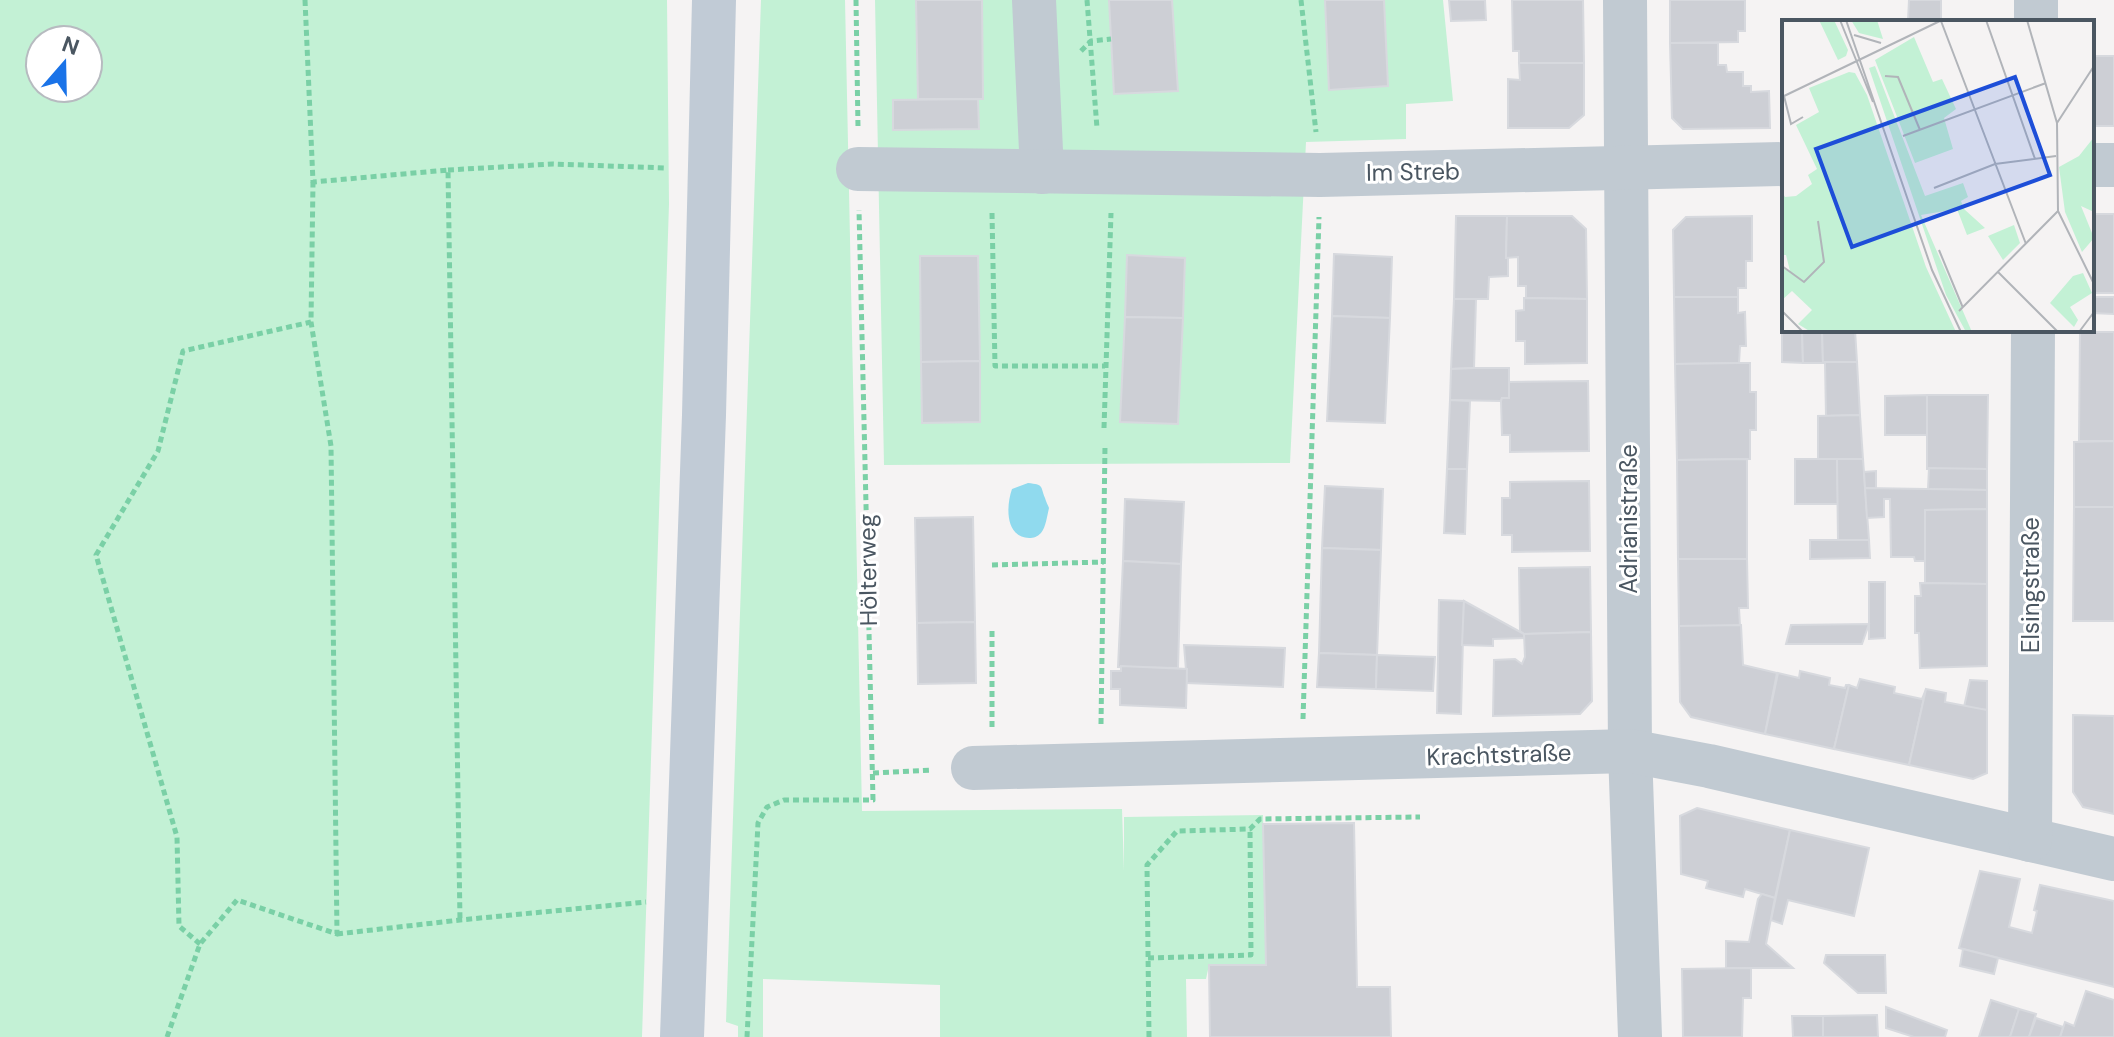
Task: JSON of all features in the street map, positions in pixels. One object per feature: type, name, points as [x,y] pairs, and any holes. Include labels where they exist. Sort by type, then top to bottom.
[{"type":"main road","points":[[682,1037],[704,415],[714,0]]},
{"type":"street","points":[[1034,0],[1042,172]]},
{"type":"street","name":"Adrianistraße","points":[[1625,0],[1630,751],[1640,1037]]},
{"type":"street","name":"Im Streb","points":[[858,169],[1320,175],[1782,164]]},
{"type":"street","name":"Elsingstraße","points":[[2030,840],[2033,332]]},
{"type":"street","name":"Krachtstraße","points":[[982,751],[1100,765],[1630,751],[1709,766],[2114,859]]},
{"type":"path","points":[[305,0],[313,182],[311,322],[331,446],[337,934]]},
{"type":"path","name":"Hölterweg","points":[[747,1037],[758,823],[767,807],[784,800],[873,800],[856,0]]},
{"type":"path","points":[[1087,0],[1107,173],[1104,428]]},
{"type":"path","points":[[1301,0],[1320,175],[1302,760]]},
{"type":"path","points":[[313,182],[553,164],[710,169]]},
{"type":"path","points":[[448,170],[460,920]]},
{"type":"path","points":[[991,171],[995,366],[1105,366]]},
{"type":"path","points":[[200,944],[179,926],[177,837],[96,555],[158,451],[183,351],[311,322]]},
{"type":"path","points":[[1100,765],[1105,446]]},
{"type":"path","points":[[992,565],[1104,562]]},
{"type":"path","points":[[873,773],[982,751],[992,627]]},
{"type":"path","points":[[1149,1037],[1147,865],[1177,831],[1250,829],[1260,819],[1420,817]]},
{"type":"path","points":[[1148,958],[1251,955],[1250,829]]},
{"type":"path","points":[[167,1037],[200,944],[237,900],[337,934],[687,898]]},
{"type":"green space","points":[[0,0],[667,0],[669,204],[642,1037],[0,1037]]},
{"type":"green space","points":[[761,0],[845,0],[862,811],[1122,809],[1124,871],[1124,817],[1263,815],[1266,965],[1209,965],[1206,979],[1186,979],[1187,1037],[940,1037],[940,985],[763,979],[763,1037],[738,1037],[738,1026],[726,1022]]},
{"type":"green space","points":[[875,0],[1443,0],[1453,101],[1406,104],[1406,139],[1306,142],[1290,463],[884,465]]},
{"type":"water","points":[[1028,483],[1041,486],[1049,508],[1043,531],[1031,538],[1015,532],[1008,512],[1012,489]]},
{"type":"building","points":[[916,0],[982,0],[983,99],[918,99]]},
{"type":"building","points":[[1109,0],[1172,0],[1178,91],[1114,94]]},
{"type":"building","points":[[1325,0],[1384,0],[1388,86],[1329,90]]},
{"type":"building","points":[[1449,0],[1485,0],[1486,20],[1451,21]]},
{"type":"building","points":[[1512,0],[1583,0],[1584,63],[1519,63],[1519,51],[1513,51]]},
{"type":"building","points":[[1670,0],[1745,0],[1745,31],[1738,31],[1738,42],[1670,43]]},
{"type":"building","points":[[1909,0],[1941,0],[1941,20],[1908,20]]},
{"type":"building","points":[[1670,43],[1718,43],[1718,65],[1726,65],[1727,72],[1743,72],[1743,86],[1751,86],[1751,92],[1769,91],[1770,128],[1683,129],[1672,118]]},
{"type":"building","points":[[2094,56],[2114,56],[2114,126],[2094,126]]},
{"type":"building","points":[[1519,63],[1584,63],[1584,115],[1569,128],[1508,128],[1508,79],[1520,80]]},
{"type":"building","points":[[978,99],[979,129],[893,130],[893,100]]},
{"type":"building","points":[[2094,214],[2114,214],[2114,293],[2094,293]]},
{"type":"building","points":[[1456,216],[1507,216],[1508,276],[1489,277],[1488,299],[1454,299]]},
{"type":"building","points":[[1507,216],[1572,216],[1586,229],[1587,299],[1526,298],[1526,286],[1518,286],[1518,257],[1506,258]]},
{"type":"building","points":[[1752,216],[1752,261],[1746,261],[1746,288],[1738,288],[1738,297],[1674,297],[1673,230],[1686,217]]},
{"type":"building","points":[[1334,254],[1392,257],[1390,318],[1332,316]]},
{"type":"building","points":[[1127,255],[1185,258],[1183,318],[1125,317]]},
{"type":"building","points":[[920,256],[978,256],[980,361],[921,362]]},
{"type":"building","points":[[1674,297],[1738,297],[1738,313],[1745,312],[1746,346],[1740,346],[1739,363],[1675,364]]},
{"type":"building","points":[[2094,297],[2114,297],[2114,314],[2094,313]]},
{"type":"building","points":[[1524,298],[1587,299],[1587,363],[1525,364],[1525,341],[1516,341],[1516,311],[1524,310]]},
{"type":"building","points":[[1454,299],[1476,299],[1474,368],[1451,369]]},
{"type":"building","points":[[1332,316],[1390,318],[1385,423],[1327,421]]},
{"type":"building","points":[[1125,317],[1183,318],[1178,424],[1120,422]]},
{"type":"building","points":[[1782,332],[1802,332],[1803,363],[1782,362]]},
{"type":"building","points":[[1802,332],[1822,332],[1823,363],[1803,363]]},
{"type":"building","points":[[1822,332],[1855,332],[1857,362],[1823,363]]},
{"type":"building","points":[[2080,332],[2114,332],[2114,441],[2079,441]]},
{"type":"building","points":[[980,361],[980,422],[922,423],[921,362]]},
{"type":"building","points":[[1825,362],[1857,362],[1860,415],[1826,416]]},
{"type":"building","points":[[1750,363],[1750,392],[1756,392],[1756,430],[1750,430],[1750,459],[1677,460],[1675,364]]},
{"type":"building","points":[[1509,368],[1509,398],[1502,398],[1501,401],[1450,400],[1451,369]]},
{"type":"building","points":[[1588,381],[1589,451],[1510,452],[1510,435],[1502,435],[1501,401],[1502,398],[1509,398],[1509,382]]},
{"type":"building","points":[[1927,395],[1988,395],[1987,469],[1927,469]]},
{"type":"building","points":[[1927,395],[1927,435],[1885,435],[1885,396]]},
{"type":"building","points":[[1450,400],[1470,401],[1467,469],[1447,469]]},
{"type":"building","points":[[1860,415],[1863,459],[1818,459],[1818,416]]},
{"type":"building","points":[[2114,441],[2114,507],[2074,507],[2074,442]]},
{"type":"building","points":[[1747,459],[1747,559],[1678,559],[1677,460]]},
{"type":"building","points":[[1795,459],[1837,459],[1838,504],[1795,504]]},
{"type":"building","points":[[1837,459],[1863,459],[1869,540],[1838,540]]},
{"type":"building","points":[[1929,468],[1987,469],[1987,490],[1928,489]]},
{"type":"building","points":[[1447,469],[1467,469],[1465,534],[1444,533]]},
{"type":"building","points":[[1876,471],[1876,489],[1865,488],[1864,472]]},
{"type":"building","points":[[1589,481],[1590,551],[1512,552],[1512,535],[1502,535],[1502,498],[1510,498],[1510,482]]},
{"type":"building","points":[[1325,486],[1383,489],[1381,550],[1322,548]]},
{"type":"building","points":[[1865,488],[1987,490],[1987,509],[1925,510],[1925,561],[1915,561],[1914,557],[1891,557],[1890,499],[1884,499],[1884,517],[1867,518]]},
{"type":"building","points":[[1125,499],[1184,502],[1181,564],[1123,561]]},
{"type":"building","points":[[2074,507],[2114,507],[2114,621],[2073,621]]},
{"type":"building","points":[[1987,509],[1987,584],[1925,583],[1925,510]]},
{"type":"building","points":[[973,517],[975,622],[917,623],[915,518]]},
{"type":"building","points":[[1810,540],[1869,540],[1870,558],[1810,559]]},
{"type":"building","points":[[1322,548],[1381,550],[1377,655],[1319,653]]},
{"type":"building","points":[[1678,559],[1747,559],[1748,608],[1739,608],[1740,626],[1679,626]]},
{"type":"building","points":[[1123,561],[1181,564],[1178,668],[1118,667]]},
{"type":"building","points":[[1590,567],[1591,632],[1524,634],[1520,631],[1519,568]]},
{"type":"building","points":[[1869,582],[1885,582],[1885,638],[1869,639]]},
{"type":"building","points":[[1920,583],[1987,584],[1987,666],[1920,668],[1919,633],[1915,633],[1915,596],[1921,596]]},
{"type":"building","points":[[1439,600],[1464,601],[1461,714],[1437,713]]},
{"type":"building","points":[[1464,601],[1524,634],[1525,638],[1493,639],[1493,646],[1462,645]]},
{"type":"building","points":[[975,622],[976,683],[918,684],[917,623]]},
{"type":"building","points":[[1869,624],[1862,644],[1786,644],[1791,625]]},
{"type":"building","points":[[1741,625],[1743,665],[1777,673],[1765,734],[1691,717],[1680,702],[1679,626]]},
{"type":"building","points":[[1591,632],[1592,701],[1580,714],[1493,716],[1494,660],[1515,659],[1522,664],[1525,657],[1524,634]]},
{"type":"building","points":[[1184,645],[1285,648],[1283,687],[1187,683]]},
{"type":"building","points":[[1319,653],[1377,655],[1376,689],[1317,687]]},
{"type":"building","points":[[1377,655],[1435,657],[1433,691],[1376,689]]},
{"type":"building","points":[[1121,666],[1187,669],[1186,708],[1120,705],[1120,689],[1111,689],[1111,671],[1121,671]]},
{"type":"building","points":[[1800,671],[1830,678],[1829,685],[1845,688],[1849,685],[1834,749],[1765,734],[1778,673],[1799,678]]},
{"type":"building","points":[[1860,679],[1895,687],[1894,693],[1922,699],[1926,689],[1909,765],[1834,749],[1849,685],[1857,688]]},
{"type":"building","points":[[1970,680],[1987,681],[1987,710],[1964,707]]},
{"type":"building","points":[[1926,689],[1946,693],[1945,702],[1987,710],[1987,773],[1973,779],[1909,765]]},
{"type":"building","points":[[2073,715],[2114,716],[2114,814],[2083,807],[2073,792]]},
{"type":"building","points":[[1697,808],[1790,830],[1775,898],[1745,889],[1743,897],[1706,888],[1708,881],[1681,874],[1680,816]]},
{"type":"building","points":[[1354,823],[1357,987],[1390,987],[1391,1037],[1210,1037],[1209,965],[1266,965],[1263,824]]},
{"type":"building","points":[[1790,830],[1869,848],[1854,916],[1788,900],[1782,924],[1771,920]]},
{"type":"building","points":[[1980,871],[2020,879],[2009,927],[2032,933],[2040,885],[2114,901],[2114,987],[1959,948]]},
{"type":"building","points":[[1762,894],[1775,898],[1766,944],[1793,968],[1726,968],[1726,941],[1749,942],[1758,899]]},
{"type":"building","points":[[1963,949],[1998,958],[1994,974],[1960,966]]},
{"type":"building","points":[[1826,955],[1885,955],[1886,993],[1858,993],[1824,963]]},
{"type":"building","points":[[1751,968],[1751,998],[1743,998],[1742,1037],[1683,1037],[1682,969]]},
{"type":"building","points":[[2086,991],[2114,1000],[2114,1037],[2060,1037],[2065,1022],[2074,1026]]},
{"type":"building","points":[[1991,1000],[2019,1009],[2010,1037],[1979,1037]]},
{"type":"building","points":[[1886,1007],[1947,1030],[1945,1037],[1914,1037],[1886,1028]]},
{"type":"building","points":[[2019,1009],[2036,1014],[2029,1037],[2010,1037]]},
{"type":"building","points":[[1877,1015],[1878,1037],[1823,1037],[1823,1016]]},
{"type":"building","points":[[1792,1016],[1823,1016],[1823,1037],[1793,1037]]},
{"type":"building","points":[[2036,1018],[2063,1027],[2060,1037],[2029,1037]]}]
